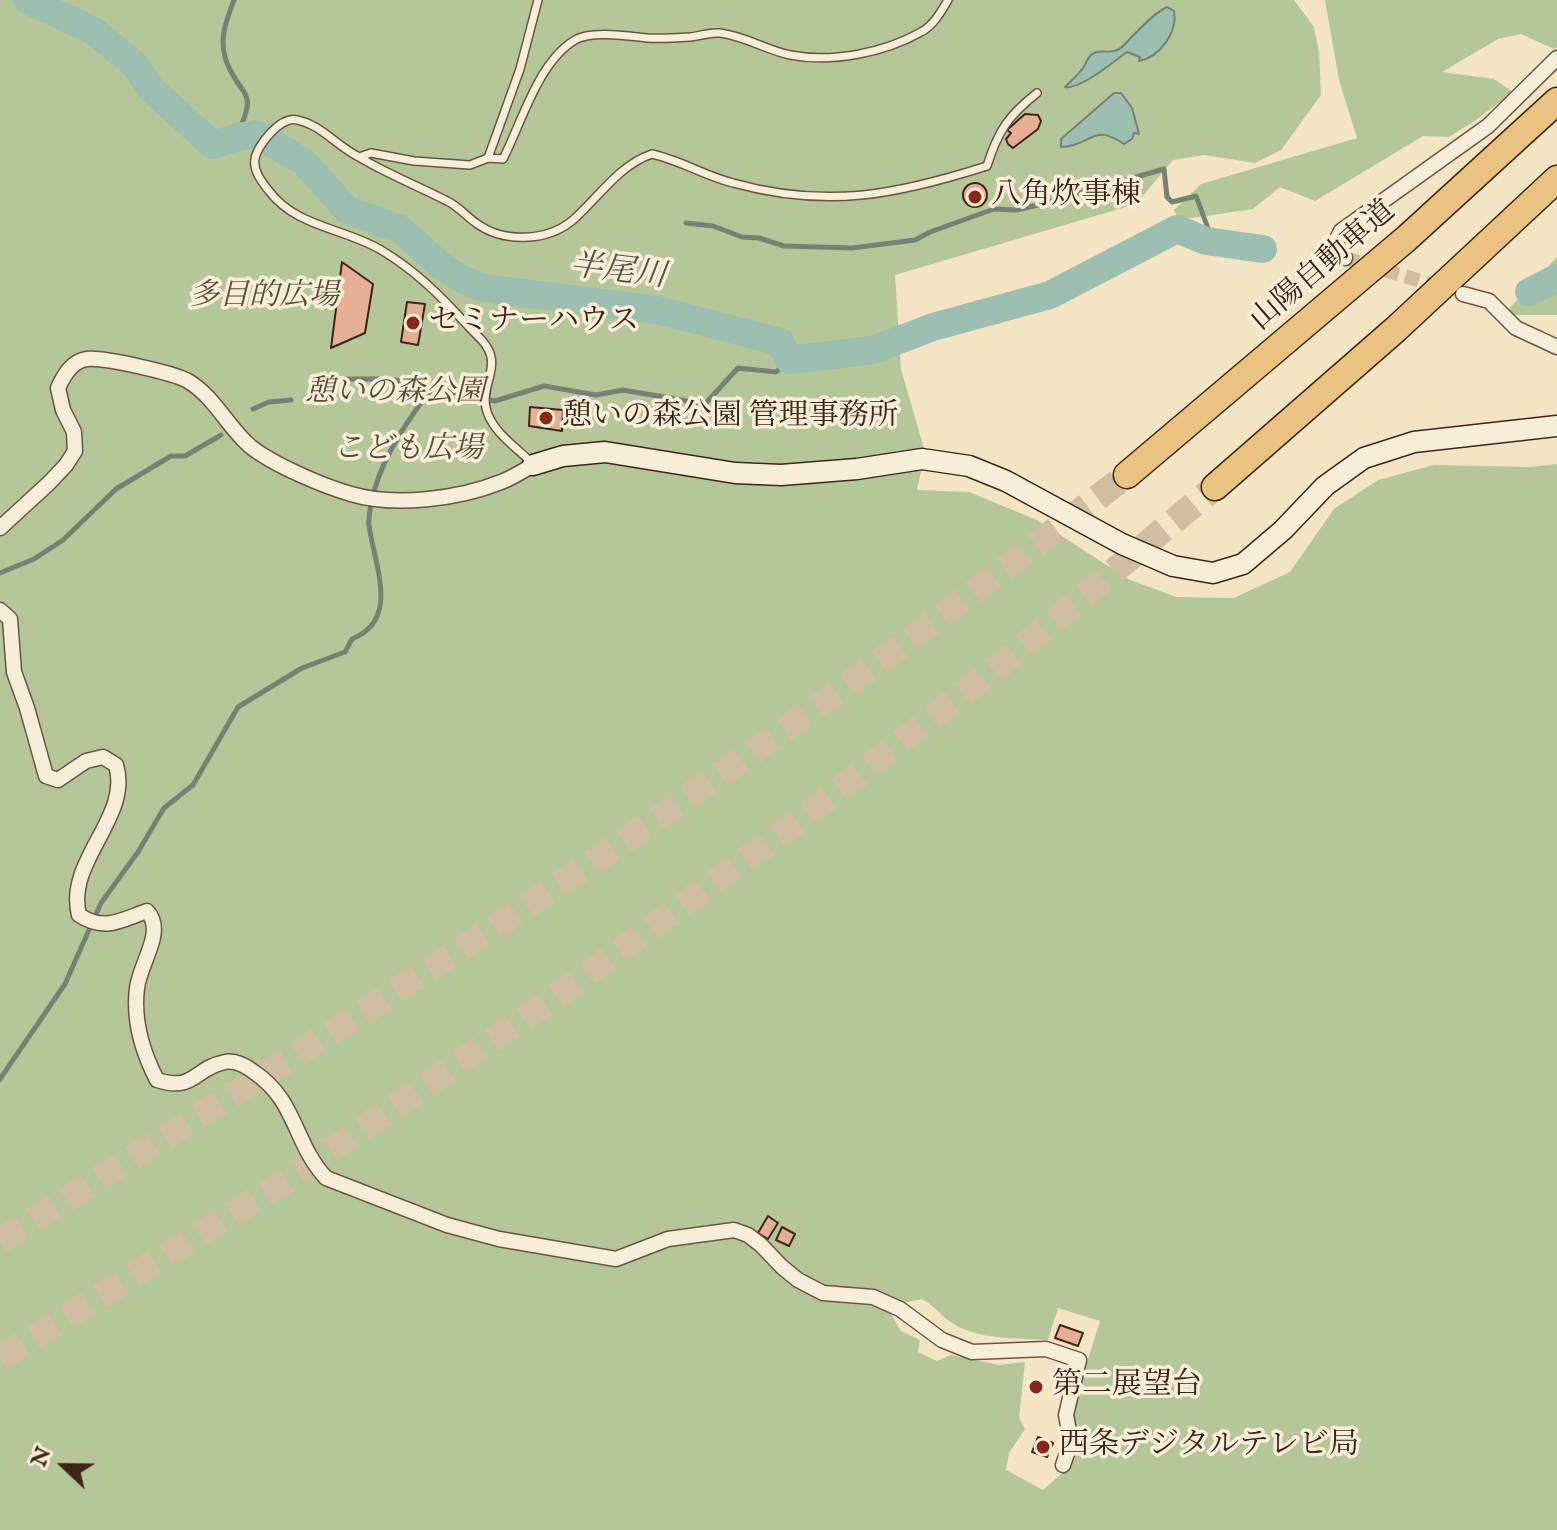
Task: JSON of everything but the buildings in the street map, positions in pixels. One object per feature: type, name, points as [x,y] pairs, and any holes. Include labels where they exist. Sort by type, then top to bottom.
[{"type":"highway","name":"山陽自動車道","points":[[1127,475],[1407,238],[1557,101]]},
{"type":"highway","points":[[1215,487],[1396,329],[1557,179]]},
{"type":"street","points":[[1345,258],[1339,253],[1336,241],[1341,231],[1488,126],[1557,58]]},
{"type":"street","points":[[1463,294],[1489,301],[1516,328],[1557,347]]},
{"type":"street","points":[[0,528],[58,474],[75,451],[74,432],[63,410],[58,388],[67,370],[85,359],[114,361],[187,380],[212,402],[251,447],[295,472],[362,496],[442,499],[501,482],[533,465],[563,456],[605,452],[735,473],[781,475],[857,469],[922,459],[969,466],[1006,481],[1122,544],[1173,566],[1213,573],[1243,564],[1283,530],[1325,486],[1364,458],[1414,442],[1557,426]]},
{"type":"street","points":[[0,610],[10,619],[14,672],[46,776],[58,780],[86,761],[103,757],[116,765],[121,781],[110,814],[81,875],[75,899],[79,915],[93,923],[107,925],[147,911],[155,918],[156,933],[144,960],[137,988],[137,1028],[147,1061],[157,1080],[170,1084],[186,1083],[208,1067],[229,1061],[245,1066],[269,1082],[288,1106],[308,1154],[326,1178],[447,1225],[499,1239],[616,1259],[668,1239],[734,1230],[748,1235],[790,1274],[823,1293],[873,1297],[900,1309],[942,1340],[972,1352],[1046,1349],[1079,1360],[1066,1415],[1071,1442],[1063,1465]]},
{"type":"lane","points":[[488,158],[520,69],[538,0]]},
{"type":"lane","points":[[359,157],[371,153],[414,161],[470,165],[488,158],[503,159],[551,60],[577,38],[612,35],[679,37],[715,33],[732,35],[788,55],[838,57],[883,48],[923,32],[948,0]]},
{"type":"lane","points":[[533,465],[493,425],[486,407],[485,388],[492,363],[488,348],[426,282],[380,249],[284,208],[271,193],[255,168],[255,156],[281,123],[296,119],[314,127],[345,151],[452,203],[477,225],[509,237],[525,238],[555,232],[568,224],[627,166],[652,154],[731,183],[789,195],[828,198],[868,196],[933,184],[987,166],[999,132],[1015,111],[1037,93]]},
{"type":"green space","points":[[0,0],[1294,0],[1314,27],[1319,52],[1321,95],[1281,150],[1255,163],[1204,155],[1173,160],[1136,204],[895,275],[901,369],[925,452],[917,490],[969,492],[1037,520],[1128,579],[1176,597],[1234,598],[1290,572],[1334,509],[1378,480],[1434,465],[1530,467],[1557,464],[1557,1530],[0,1530]],"holes":[[[922,1299],[962,1329],[998,1337],[1048,1340],[1058,1308],[1100,1321],[1070,1417],[1068,1468],[1043,1490],[1006,1470],[1009,1453],[1025,1429],[1019,1418],[1025,1362],[999,1365],[951,1355],[937,1361],[918,1352],[920,1340],[901,1331],[890,1312],[904,1303]]]},
{"type":"green space","points":[[1325,0],[1557,0],[1557,47],[1554,49],[1521,34],[1498,39],[1442,72],[1494,79],[1513,92],[1449,137],[1423,136],[1315,201],[1280,187],[1253,209],[1179,220],[1174,210],[1201,184],[1357,138],[1339,80]]},
{"type":"green space","points":[[1557,257],[1557,315],[1503,315]]},
{"type":"shaded area","points":[[1167,7],[1174,11],[1173,27],[1166,42],[1154,54],[1139,61],[1140,57],[1127,52],[1088,80],[1065,87],[1092,54],[1120,48]]},
{"type":"shaded area","points":[[1114,93],[1121,93],[1132,108],[1139,134],[1134,133],[1132,139],[1124,144],[1098,135],[1061,147],[1061,139]]},
{"type":"waterway","name":"半尾川","points":[[27,0],[94,31],[135,65],[150,88],[213,145],[256,134],[304,162],[347,210],[400,229],[458,277],[483,288],[658,310],[780,342],[789,360],[873,350],[933,327],[1050,295],[1177,229],[1206,241],[1263,249]]},
{"type":"waterway","points":[[234,0],[226,23],[223,47],[227,63],[246,95],[247,109],[238,133],[244,136]]},
{"type":"waterway","points":[[686,223],[713,226],[742,237],[759,238],[784,246],[852,248],[915,240],[994,209],[1016,210],[1038,205],[1164,169],[1167,197],[1172,202],[1196,196],[1209,231],[1223,243]]},
{"type":"waterway","name":"半尾川","points":[[1529,292],[1557,278]]},
{"type":"waterway","points":[[313,379],[390,379],[495,401],[544,386],[596,395],[623,390],[705,404],[738,368],[776,372],[789,360]]},
{"type":"waterway","points":[[0,1079],[65,984],[101,903],[138,852],[164,808],[193,785],[238,707],[302,668],[345,652],[352,639],[367,630],[376,619],[381,590],[369,525],[373,497],[392,448],[433,387]]},
{"type":"waterway","points":[[253,409],[269,402],[291,400]]},
{"type":"waterway","points":[[0,573],[34,559],[63,540],[116,489],[171,456],[185,456],[221,435]]},
{"type":"tunnel","points":[[1345,258],[1444,288]]},
{"type":"tunnel","points":[[0,1241],[563,882],[796,722],[1127,475]]},
{"type":"tunnel","points":[[0,1358],[287,1180],[561,993],[792,826],[1009,658],[1215,487]]},
{"type":"place","name":"八角炊事棟","points":[[975,197]]},
{"type":"place","name":"セミナーハウス","points":[[413,323]]},
{"type":"place","name":"憩いの森公園 管理事務所","points":[[546,418]]},
{"type":"place","name":"第二展望台","points":[[1036,1387]]},
{"type":"place","name":"西条デジタルテレビ局","points":[[1043,1447]]},
{"type":"park label","name":"多目的広場","points":[[264,298]]},
{"type":"park label","name":"憩いの森公園","points":[[395,394]]},
{"type":"park label","name":"こども広場","points":[[408,451]]}]
